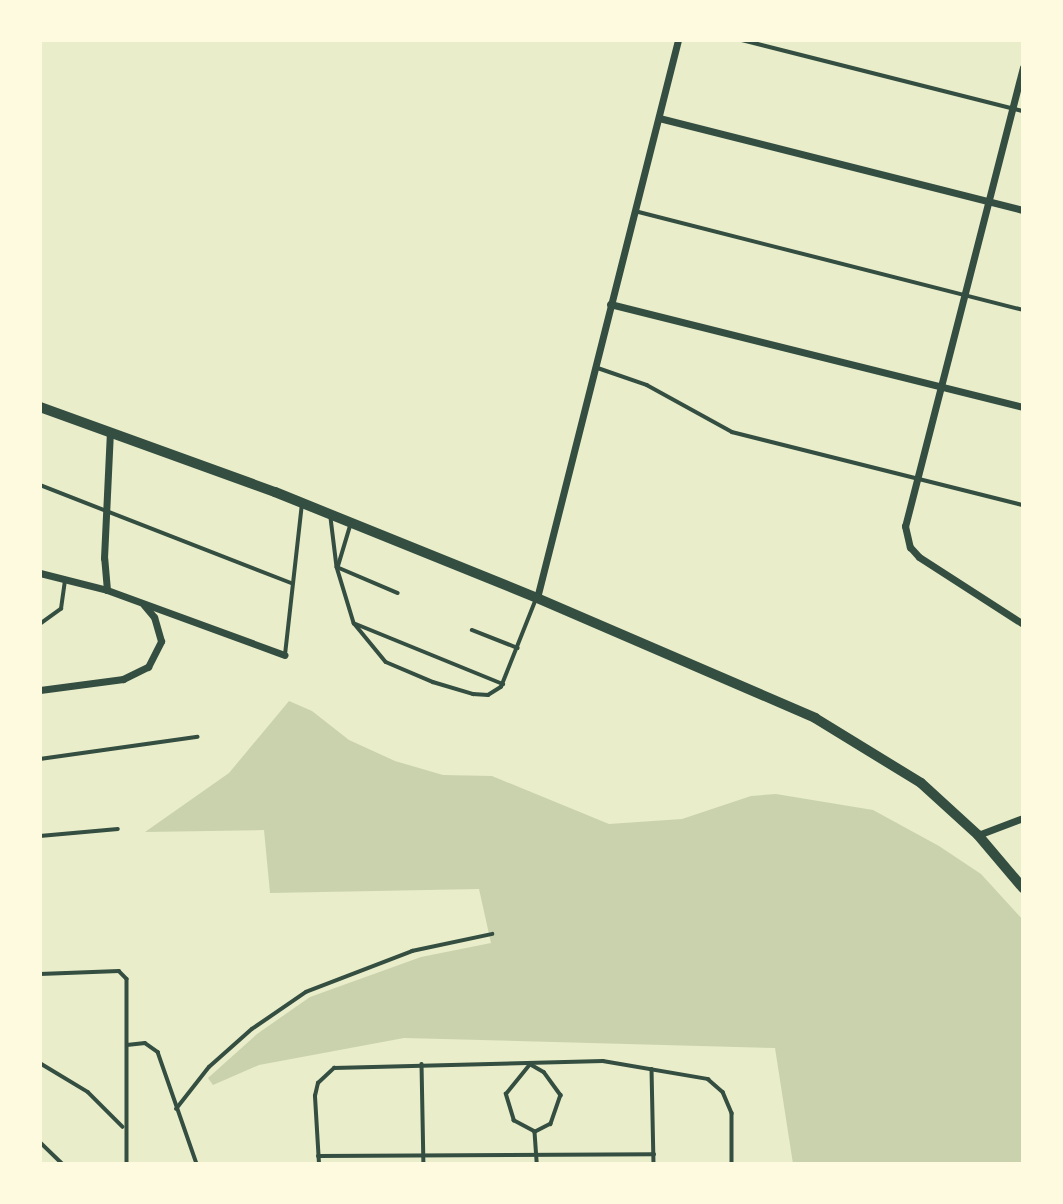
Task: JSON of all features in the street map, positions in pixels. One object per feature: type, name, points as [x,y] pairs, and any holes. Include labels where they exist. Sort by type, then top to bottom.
[{"type":"main road","points":[[40,407],[110,430],[302,503],[537,598],[815,718],[910,775],[978,835],[1023,888]]},
{"type":"street","points":[[537,598],[593,366],[678,40]]},
{"type":"street","points":[[1023,67],[915,478],[905,527],[910,547],[1023,624]]},
{"type":"street","points":[[659,118],[1023,210]]},
{"type":"street","points":[[610,304],[1023,407]]},
{"type":"street","points":[[107,590],[106,508],[110,430]]},
{"type":"street","points":[[40,573],[107,590],[285,654]]},
{"type":"street","points":[[40,690],[123,679],[148,667],[161,641],[154,617],[143,604]]},
{"type":"street","points":[[978,835],[1023,818]]},
{"type":"lane","points":[[742,40],[1023,111]]},
{"type":"lane","points":[[635,211],[1023,310]]},
{"type":"lane","points":[[593,366],[647,385],[732,432],[1023,505]]},
{"type":"lane","points":[[40,485],[106,508],[292,583]]},
{"type":"lane","points":[[285,654],[302,503]]},
{"type":"lane","points":[[331,515],[337,568],[354,623],[386,662],[433,682],[481,695],[503,684],[537,598]]},
{"type":"lane","points":[[337,568],[350,523]]},
{"type":"lane","points":[[337,568],[398,593]]},
{"type":"lane","points":[[40,624],[61,609],[65,579]]},
{"type":"lane","points":[[354,623],[503,684]]},
{"type":"lane","points":[[472,630],[519,649]]},
{"type":"lane","points":[[40,759],[197,737]]},
{"type":"lane","points":[[40,836],[118,829]]},
{"type":"lane","points":[[176,1109],[209,1067],[252,1029],[306,992],[412,950],[492,934]]},
{"type":"lane","points":[[40,974],[124,974],[127,1164]]},
{"type":"lane","points":[[127,1045],[152,1045],[197,1164]]},
{"type":"lane","points":[[318,1164],[315,1096],[318,1083],[334,1068],[603,1061],[708,1079],[723,1093],[732,1113],[732,1164]]},
{"type":"lane","points":[[40,1063],[88,1092],[125,1128]]},
{"type":"lane","points":[[422,1064],[424,1164]]},
{"type":"lane","points":[[530,1064],[544,1072],[561,1095],[551,1124],[535,1132]]},
{"type":"lane","points":[[530,1064],[506,1094],[514,1121],[535,1132]]},
{"type":"lane","points":[[652,1069],[654,1164]]},
{"type":"lane","points":[[535,1132],[537,1164]]},
{"type":"lane","points":[[40,1142],[63,1164]]},
{"type":"lane","points":[[318,1156],[423,1158],[654,1154]]},
{"type":"green space","points":[[289,701],[312,711],[349,740],[395,761],[443,775],[492,776],[609,824],[682,819],[751,796],[776,794],[873,810],[939,846],[981,874],[1023,920],[1023,1164],[793,1164],[775,1048],[404,1038],[259,1065],[213,1085],[208,1078],[257,1034],[310,997],[421,957],[491,943],[479,889],[270,893],[264,830],[145,832],[229,773]]}]
